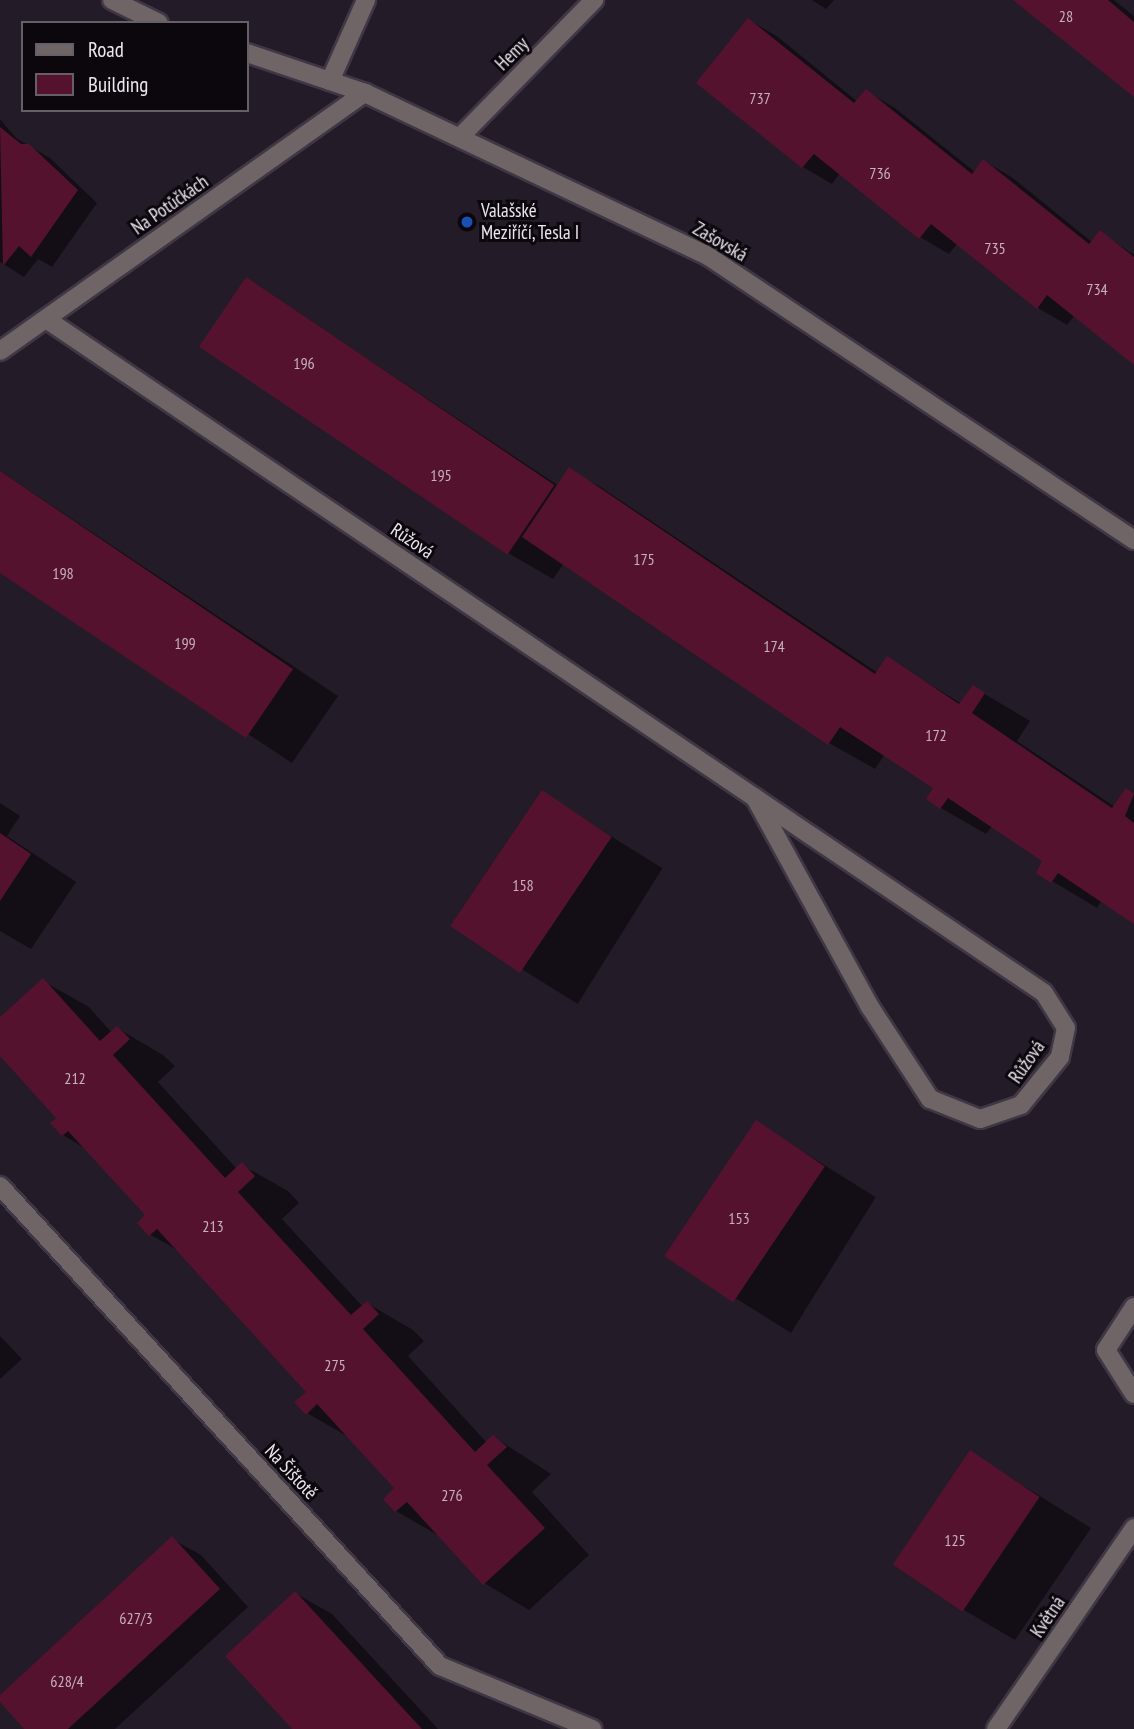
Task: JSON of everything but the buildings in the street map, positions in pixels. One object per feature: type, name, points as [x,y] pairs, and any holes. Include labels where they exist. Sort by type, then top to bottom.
[{"type":"street","points":[[112,0],[155,21]]},
{"type":"street","points":[[330,81],[366,0]]},
{"type":"street","name":"Hemy","points":[[460,136],[594,0]]},
{"type":"street","name":"Zašovská","points":[[248,53],[365,93],[708,256],[1134,540]]},
{"type":"street","name":"Na Potůčkách","points":[[0,352],[365,93]]},
{"type":"street","name":"Růžová","points":[[46,319],[1044,993],[1066,1028],[1060,1058],[1021,1105],[980,1119],[930,1099],[870,1007],[755,798]]},
{"type":"street","name":"Na Šištotě","points":[[0,1186],[440,1666],[592,1729]]},
{"type":"street","points":[[1134,1307],[1106,1350],[1134,1394]]},
{"type":"street","name":"Květná","points":[[996,1729],[1134,1528]]},
{"type":"place","name":"Valašské Meziříčí, Tesla I","points":[[467,222]]}]
